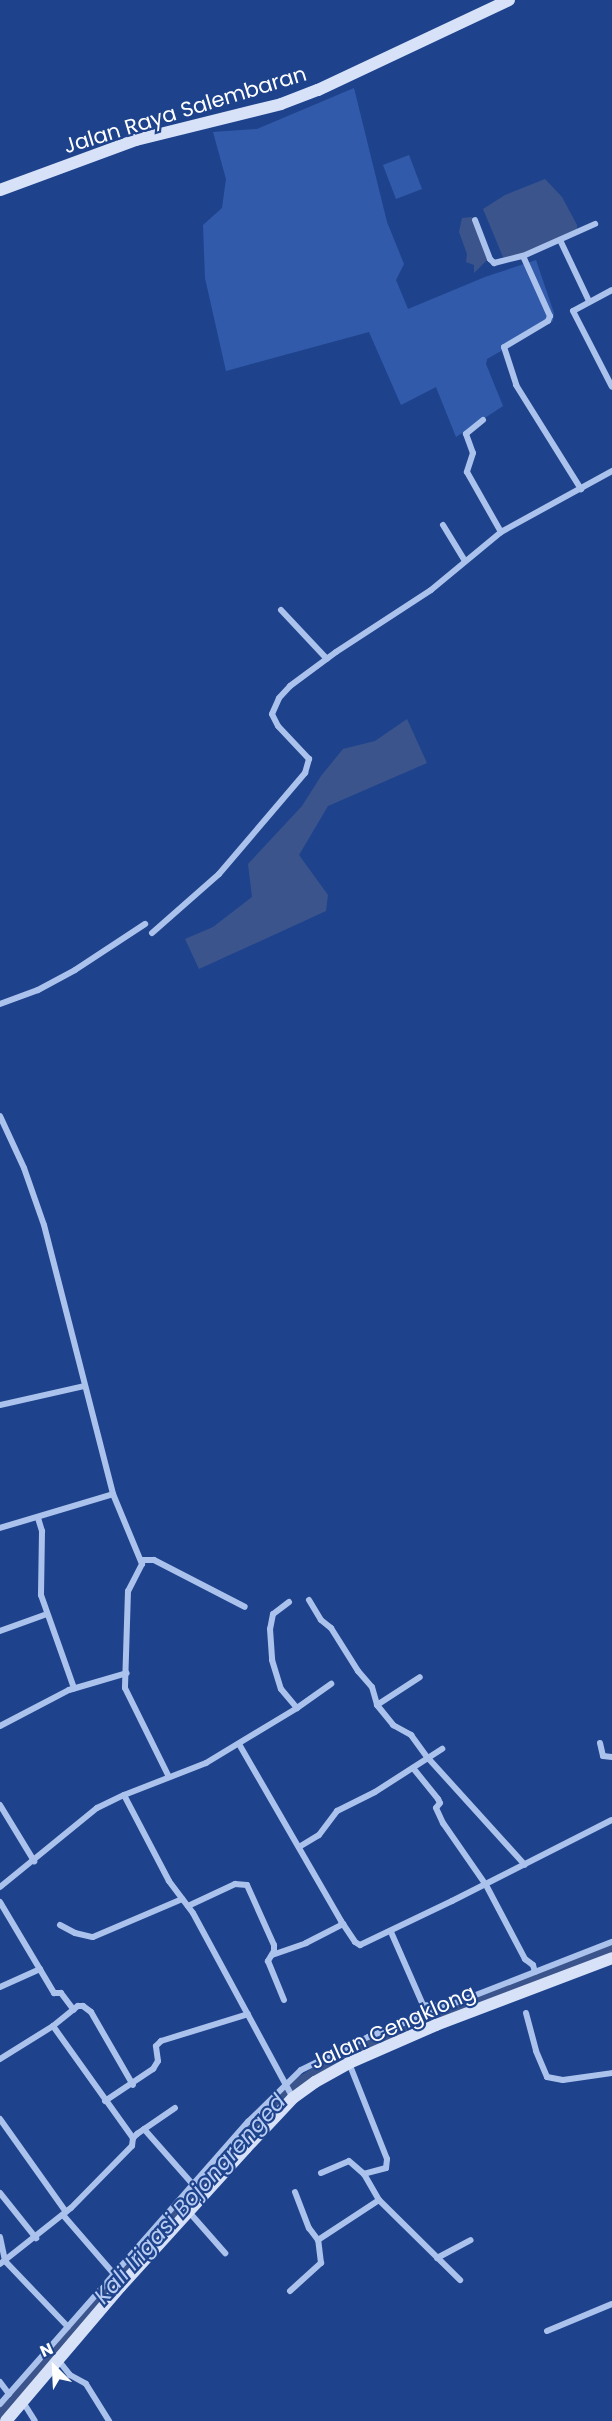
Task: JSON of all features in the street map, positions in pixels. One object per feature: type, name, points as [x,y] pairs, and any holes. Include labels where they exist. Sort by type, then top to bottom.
[{"type":"main road","name":"Jalan Raya Salembaran","points":[[0,190],[136,140],[281,104],[318,90],[509,0]]},
{"type":"main road","name":"Jalan Cengklong","points":[[6,2421],[23,2402],[49,2362],[115,2281],[163,2228],[189,2212],[201,2194],[289,2091],[315,2082],[349,2063],[557,1971],[612,1958]]},
{"type":"street","points":[[475,220],[490,260],[494,263],[523,256],[595,224]]},
{"type":"street","points":[[560,240],[589,301]]},
{"type":"street","points":[[523,256],[550,316],[548,321],[504,347],[516,385],[581,489]]},
{"type":"street","points":[[612,290],[573,311],[612,387]]},
{"type":"street","points":[[483,420],[466,434],[473,453],[467,471],[501,532]]},
{"type":"street","points":[[152,933],[219,874],[298,785],[309,759],[278,726],[272,714],[279,698],[290,686],[431,590],[501,532],[612,471]]},
{"type":"street","points":[[442,525],[465,561]]},
{"type":"street","points":[[281,610],[327,659]]},
{"type":"street","points":[[0,1004],[66,975],[145,924]]},
{"type":"street","points":[[0,1116],[24,1168],[44,1225],[113,1494],[141,1560],[141,1568],[128,1590],[126,1692],[169,1777]]},
{"type":"street","points":[[0,1405],[84,1386]]},
{"type":"street","points":[[0,1528],[113,1494]]},
{"type":"street","points":[[38,1518],[42,1531],[42,1595],[74,1688]]},
{"type":"street","points":[[141,1560],[154,1560],[245,1607]]},
{"type":"street","points":[[309,1600],[321,1620],[331,1628],[358,1671],[372,1687],[377,1706],[395,1727],[411,1735],[428,1758],[525,1865]]},
{"type":"street","points":[[289,1602],[274,1613],[270,1635],[272,1660],[277,1679],[297,1708]]},
{"type":"street","points":[[0,1631],[47,1614]]},
{"type":"street","points":[[0,1726],[74,1688],[127,1673]]},
{"type":"street","points":[[377,1706],[420,1677]]},
{"type":"street","points":[[0,1887],[97,1808],[206,1763],[297,1708],[331,1684]]},
{"type":"street","points":[[600,1743],[603,1756],[612,1757]]},
{"type":"street","points":[[239,1744],[343,1924],[355,1942],[360,1944],[391,1932],[612,1820]]},
{"type":"street","points":[[299,1847],[319,1835],[338,1811],[442,1749]]},
{"type":"street","points":[[413,1768],[437,1798],[440,1803],[436,1808],[443,1823],[486,1885],[525,1959],[533,1965],[536,1972]]},
{"type":"street","points":[[124,1795],[169,1881],[188,1906],[289,2091]]},
{"type":"street","points":[[0,1805],[34,1861]]},
{"type":"street","points":[[188,1906],[235,1884],[244,1884],[251,1891],[274,1945],[268,1962],[284,2000]]},
{"type":"street","points":[[60,1925],[75,1933],[93,1937],[182,1899]]},
{"type":"street","points":[[0,1902],[54,1993],[61,1994],[74,2010]]},
{"type":"street","points":[[272,1955],[306,1943],[343,1924]]},
{"type":"street","points":[[391,1932],[423,2005],[434,2006],[447,2002],[453,2004]]},
{"type":"street","points":[[536,1972],[557,1971],[612,1942]]},
{"type":"street","points":[[0,1987],[40,1969]]},
{"type":"street","points":[[163,2228],[192,2186],[289,2091],[301,2070],[332,2054],[453,2004],[529,1983],[536,1972]]},
{"type":"street","points":[[0,2059],[83,2006],[91,2012],[133,2085]]},
{"type":"street","points":[[526,2013],[547,2077],[562,2080],[612,2073]]},
{"type":"street","points":[[105,2101],[133,2085],[157,2064],[156,2046],[161,2041],[248,2014]]},
{"type":"street","points":[[53,2026],[133,2138]]},
{"type":"street","points":[[349,2063],[387,2159],[386,2168],[364,2174]]},
{"type":"street","points":[[2,2262],[65,2214],[132,2146],[133,2138],[175,2108]]},
{"type":"street","points":[[0,2120],[115,2281],[68,2327],[49,2362],[0,2404]]},
{"type":"street","points":[[144,2129],[201,2194]]},
{"type":"street","points":[[321,2173],[349,2161],[364,2174],[379,2200],[460,2280]]},
{"type":"street","points":[[290,2290],[321,2263],[318,2241],[309,2228],[295,2192]]},
{"type":"street","points":[[0,2193],[36,2238]]},
{"type":"street","points":[[318,2241],[379,2200]]},
{"type":"street","points":[[189,2212],[225,2253]]},
{"type":"street","points":[[0,2237],[2,2262],[68,2327]]},
{"type":"street","points":[[437,2258],[471,2240]]},
{"type":"street","points":[[547,2331],[612,2304]]},
{"type":"street","points":[[49,2362],[86,2384],[109,2421]]},
{"type":"street","points":[[0,2382],[9,2394]]},
{"type":"street","points":[[23,2402],[35,2421]]},
{"type":"shaded area","points":[[354,88],[387,222],[404,264],[396,280],[408,309],[485,277],[536,260],[554,313],[553,321],[487,359],[486,364],[503,406],[456,437],[436,387],[401,405],[369,332],[226,371],[205,278],[203,225],[222,208],[226,179],[213,132],[257,129]]},
{"type":"shaded area","points":[[409,155],[422,189],[396,199],[383,165]]},
{"type":"shaded area","points":[[545,179],[562,197],[577,225],[577,230],[507,259],[503,257],[483,209],[505,195]]},
{"type":"shaded area","points":[[472,217],[488,259],[474,273],[474,265],[466,262],[467,254],[459,232],[462,218]]},
{"type":"shaded area","points":[[407,719],[427,763],[328,806],[299,855],[328,895],[326,911],[199,969],[185,939],[213,927],[252,897],[248,864],[302,806],[321,776],[343,749],[375,741]]},
{"type":"waterway","name":"Kali Irigasi Bojongrenged","points":[[0,2413],[286,2090],[354,2049],[612,1948]]}]
